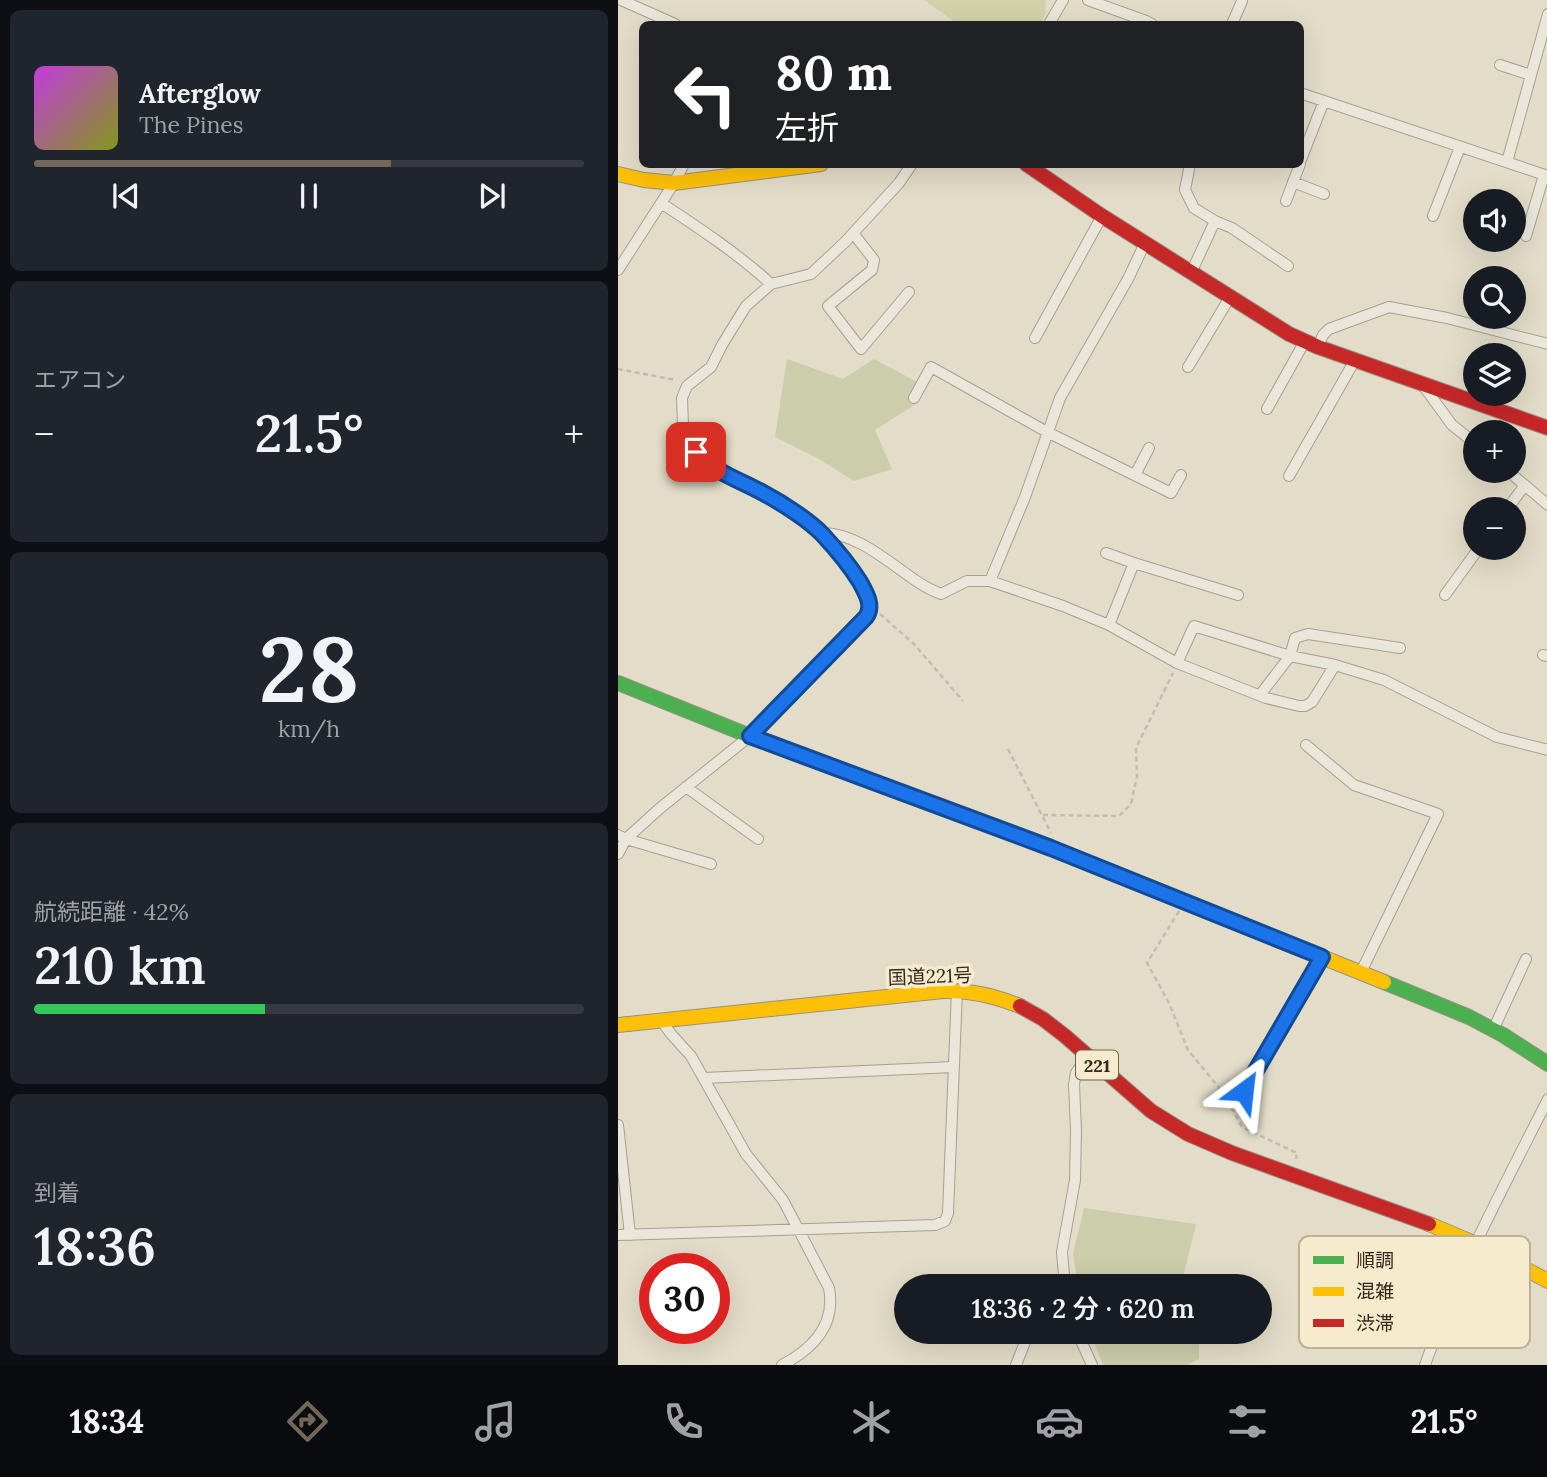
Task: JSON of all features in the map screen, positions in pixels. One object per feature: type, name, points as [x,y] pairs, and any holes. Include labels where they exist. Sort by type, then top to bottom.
[{"type":"main road","points":[[618,174],[674,183],[790,168]]},
{"type":"main road","points":[[1032,168],[1102,216],[1289,334],[1547,428]]},
{"type":"main road","points":[[618,683],[750,736],[1059,852],[1361,972],[1469,1017],[1547,1064]]},
{"type":"main road","name":"国道221号","points":[[618,1025],[926,992],[957,990],[995,996],[1029,1011],[1058,1031],[1141,1103],[1174,1125],[1216,1146],[1404,1214],[1456,1236]]},
{"type":"main road","name":"国道221号","points":[[1530,1270],[1547,1281]]},
{"type":"street","points":[[621,0],[668,21]]},
{"type":"street","points":[[1051,21],[1063,0]]},
{"type":"street","points":[[1088,0],[1125,19]]},
{"type":"street","points":[[1233,21],[1242,1]]},
{"type":"street","points":[[1506,162],[1547,14]]},
{"type":"street","points":[[1500,65],[1531,75]]},
{"type":"street","points":[[1304,94],[1546,176],[1526,236]]},
{"type":"street","points":[[1304,153],[1324,101]]},
{"type":"street","points":[[1433,216],[1460,147]]},
{"type":"street","points":[[618,270],[682,168]]},
{"type":"street","points":[[618,854],[622,837],[750,736],[870,611],[865,591],[857,577],[822,533],[765,494],[722,474],[696,452],[683,425],[682,398],[687,386],[711,367],[746,306],[771,284],[811,274],[853,233],[909,168]]},
{"type":"street","points":[[1189,168],[1185,190],[1194,208],[1232,228],[1288,266]]},
{"type":"street","points":[[1286,201],[1298,168]]},
{"type":"street","points":[[1293,182],[1324,194]]},
{"type":"street","points":[[661,203],[708,234],[771,284]]},
{"type":"street","points":[[1036,338],[1102,216]]},
{"type":"street","points":[[1191,273],[1215,221]]},
{"type":"street","points":[[853,233],[874,260],[872,270],[828,306],[861,349],[909,292]]},
{"type":"street","points":[[990,581],[1025,497],[1060,398],[1128,279],[1145,243]]},
{"type":"street","points":[[1188,367],[1230,298]]},
{"type":"street","points":[[1267,410],[1312,344],[1323,334],[1329,329],[1389,307],[1447,318],[1547,344]]},
{"type":"street","points":[[1289,476],[1355,360]]},
{"type":"street","points":[[914,398],[931,367],[1047,432],[1171,493],[1181,475]]},
{"type":"street","points":[[1421,383],[1452,425],[1463,434]]},
{"type":"street","points":[[1135,475],[1149,447]]},
{"type":"street","points":[[1523,483],[1547,505]]},
{"type":"street","points":[[1516,497],[1525,485]]},
{"type":"street","points":[[822,533],[837,533],[877,553],[923,586],[941,594],[967,581],[990,581],[1109,625],[1177,663],[1260,695],[1299,706],[1312,702],[1335,665]]},
{"type":"street","points":[[1106,553],[1238,595]]},
{"type":"street","points":[[1445,595],[1470,560]]},
{"type":"street","points":[[1109,625],[1134,563]]},
{"type":"street","points":[[1177,663],[1194,626],[1290,656],[1335,665],[1384,680],[1497,737],[1547,750]]},
{"type":"street","points":[[1260,695],[1290,656],[1295,638],[1308,634],[1400,648]]},
{"type":"street","points":[[1306,746],[1354,785],[1438,814],[1361,972]]},
{"type":"street","points":[[686,787],[758,839]]},
{"type":"street","points":[[622,837],[711,864]]},
{"type":"street","points":[[1244,1091],[1322,957]]},
{"type":"street","points":[[1492,1030],[1526,959]]},
{"type":"street","points":[[618,1235],[935,1225],[945,1221],[948,1213],[957,990]]},
{"type":"street","points":[[661,1020],[691,1056],[746,1154],[783,1200],[829,1288],[831,1301],[826,1326],[807,1349],[786,1364]]},
{"type":"street","points":[[1064,1274],[1062,1252],[1075,1180],[1074,1084],[1076,1073],[1087,1056]]},
{"type":"street","points":[[704,1078],[954,1067]]},
{"type":"street","points":[[1479,1236],[1547,1099]]},
{"type":"street","points":[[618,1125],[630,1234]]},
{"type":"street","points":[[1016,1365],[1024,1344]]},
{"type":"street","points":[[1082,1344],[1092,1365]]},
{"type":"street","points":[[1425,1365],[1431,1348]]},
{"type":"path","points":[[618,369],[690,383]]},
{"type":"path","points":[[870,605],[914,644],[963,701]]},
{"type":"path","points":[[1043,815],[1119,816],[1131,804],[1137,776],[1136,748],[1177,663]]},
{"type":"path","points":[[1008,749],[1059,852]]},
{"type":"path","points":[[1184,902],[1146,962],[1169,1003],[1188,1050],[1224,1094],[1242,1127],[1297,1153],[1293,1174]]},
{"type":"green space","points":[[924,0],[1046,0],[1042,21],[954,21]]},
{"type":"green space","points":[[787,359],[843,379],[874,359],[921,384],[916,404],[875,430],[892,469],[854,481],[819,459],[775,437]]},
{"type":"green space","points":[[1084,1208],[1196,1224],[1184,1274],[1076,1274],[1073,1254]]},
{"type":"green space","points":[[1095,1344],[1199,1344],[1199,1359],[1188,1365],[1103,1365]]},
{"type":"traffic: fast","points":[[618,683],[924,801]]},
{"type":"traffic: fast","points":[[1384,982],[1469,1017],[1548,1064]]},
{"type":"traffic: slow","points":[[618,174],[674,183],[790,168]]},
{"type":"traffic: slow","points":[[924,801],[1051,848],[1384,982]]},
{"type":"traffic: slow","points":[[618,1025],[943,991],[982,994],[1020,1006]]},
{"type":"traffic: slow","points":[[1429,1224],[1458,1236]]},
{"type":"traffic: slow","points":[[1530,1271],[1548,1281]]},
{"type":"traffic: jam","points":[[1032,168],[1102,216],[1289,334],[1318,347],[1548,428]]},
{"type":"traffic: jam","points":[[1020,1006],[1065,1036],[1151,1111],[1188,1134],[1232,1153],[1429,1224]]},
{"type":"route","points":[[696,452],[722,474],[765,494],[822,533],[857,577],[870,605],[866,617],[750,736],[1051,848],[1322,957],[1244,1091]]}]
